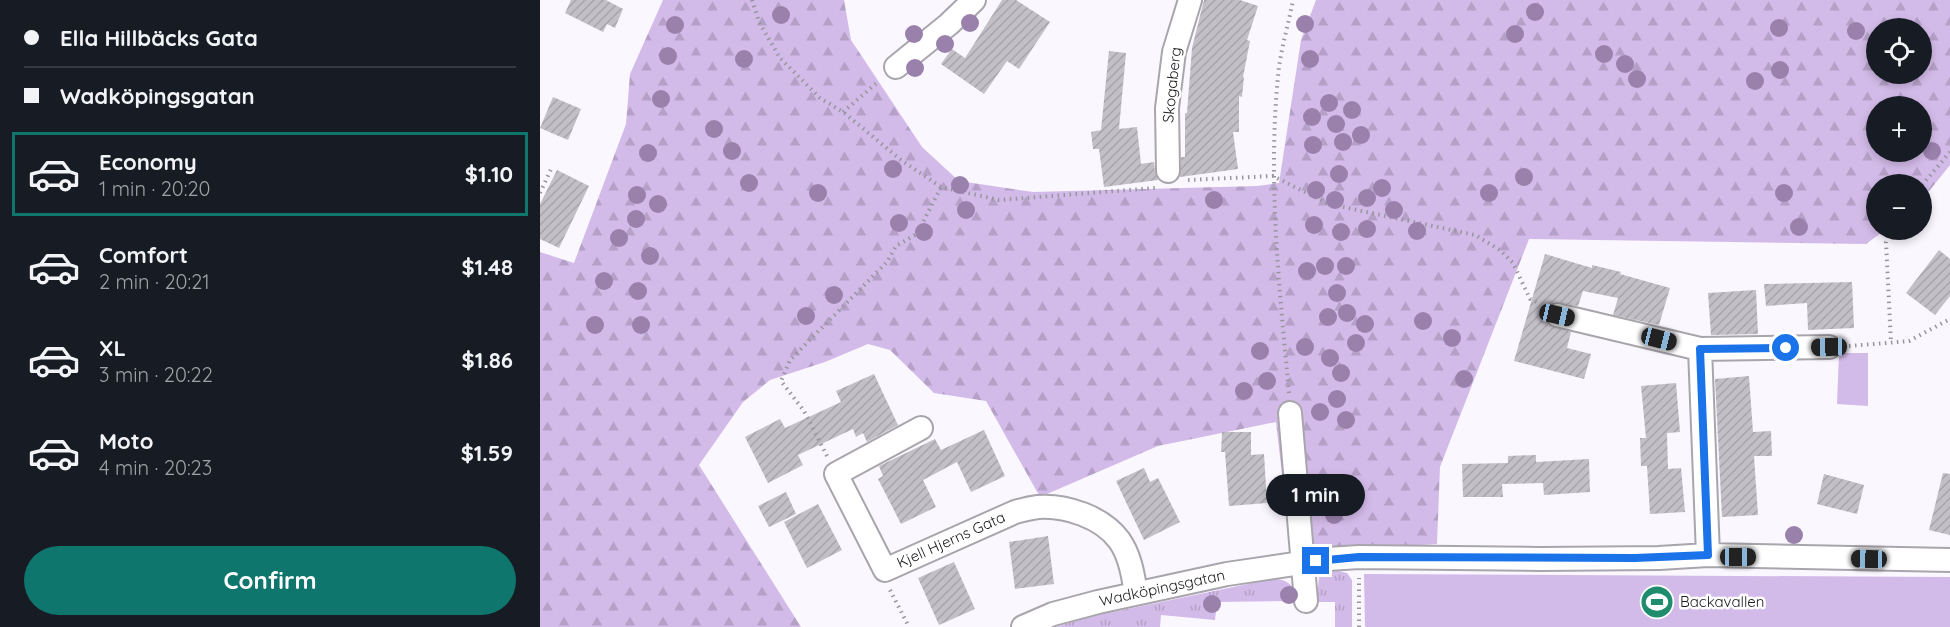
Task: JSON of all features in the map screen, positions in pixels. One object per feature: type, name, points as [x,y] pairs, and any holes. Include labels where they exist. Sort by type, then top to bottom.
[{"type":"street","points":[[896,67],[949,24],[974,0]]},
{"type":"street","name":"Skogaberg","points":[[1170,180],[1167,108],[1174,52],[1190,0]]},
{"type":"street","points":[[1557,315],[1700,349],[1829,347]]},
{"type":"street","points":[[1700,349],[1708,555]]},
{"type":"street","points":[[1290,413],[1306,601]]},
{"type":"street","points":[[836,474],[921,428]]},
{"type":"street","name":"Kjell Hjerns Gata","points":[[836,474],[885,570],[1015,512],[1038,507],[1057,508],[1096,520],[1119,540],[1131,568],[1136,593]]},
{"type":"street","name":"Wadköpingsgatan","points":[[1023,627],[1053,614],[1136,593],[1227,574],[1359,557],[1635,558],[1708,555],[1950,560]]},
{"type":"path","points":[[752,0],[759,22],[780,58],[820,98],[843,112],[901,160],[941,187],[999,200],[1170,180],[1274,176],[1329,204],[1475,235],[1500,250],[1513,263],[1530,299],[1558,311],[1557,315]]},
{"type":"path","points":[[1290,413],[1274,176],[1279,67],[1293,0]]},
{"type":"path","points":[[843,112],[896,67]]},
{"type":"path","points":[[1931,174],[1950,152]]},
{"type":"path","points":[[540,193],[542,184],[551,169]]},
{"type":"path","points":[[836,474],[807,415],[782,381],[790,360],[887,262],[896,246],[917,234],[941,187]]},
{"type":"path","points":[[1886,240],[1891,343]]},
{"type":"path","points":[[1829,347],[1909,341],[1950,319]]},
{"type":"path","points":[[1359,557],[1359,627]]},
{"type":"path","points":[[885,570],[887,584],[909,627]]},
{"type":"green space","points":[[663,0],[844,0],[851,40],[922,147],[959,181],[1033,192],[1257,186],[1279,183],[1301,40],[1316,0],[1950,0],[1950,165],[1932,188],[1932,174],[1866,174],[1866,240],[1871,240],[1866,244],[1529,239],[1440,467],[1437,544],[1291,553],[1276,422],[1158,446],[1040,497],[986,401],[934,393],[890,350],[868,344],[825,362],[770,380],[743,402],[699,465],[801,627],[540,627],[540,252],[574,263],[626,124],[630,74]]},
{"type":"green space","points":[[1839,353],[1868,353],[1868,406],[1837,404]]},
{"type":"green space","points":[[1338,571],[1347,573],[1352,580],[1352,627],[1335,627],[1335,602],[1317,600],[1319,576],[1323,573]]},
{"type":"green space","name":"Backavallen","points":[[1364,574],[1950,577],[1950,627],[1365,627]]},
{"type":"green space","points":[[1272,579],[1290,584],[1294,591],[1294,601],[1217,602],[1215,620],[1161,615],[1160,627],[1056,627],[1089,617]]},
{"type":"building","points":[[571,0],[606,0],[623,9],[615,28],[607,24],[603,32],[565,13]]},
{"type":"building","points":[[1002,0],[1016,0],[1050,22],[1019,69],[1007,61],[984,94],[941,64],[952,49],[965,58]]},
{"type":"building","points":[[1204,0],[1240,0],[1258,6],[1247,40],[1250,41],[1243,77],[1242,97],[1239,96],[1239,132],[1233,132],[1238,169],[1180,177],[1181,157],[1185,157],[1185,113],[1187,113],[1192,48]]},
{"type":"building","points":[[1109,51],[1126,53],[1119,129],[1137,127],[1141,164],[1154,162],[1158,180],[1104,187],[1099,149],[1093,149],[1091,132],[1101,130]]},
{"type":"building","points":[[553,97],[581,109],[568,140],[540,128]]},
{"type":"building","points":[[557,170],[589,186],[559,248],[540,239],[540,204]]},
{"type":"building","points":[[1939,250],[1950,259],[1950,296],[1935,315],[1906,293]]},
{"type":"building","points":[[1545,254],[1592,268],[1592,265],[1621,272],[1620,274],[1670,288],[1659,325],[1613,315],[1618,298],[1583,291],[1578,306],[1554,302],[1548,305],[1544,312],[1544,319],[1548,325],[1571,332],[1567,348],[1591,354],[1584,379],[1514,361]]},
{"type":"building","points":[[1852,282],[1854,328],[1808,330],[1807,303],[1766,306],[1764,284]]},
{"type":"building","points":[[1756,290],[1758,334],[1711,335],[1708,293]]},
{"type":"building","points":[[874,374],[898,425],[867,442],[863,433],[856,437],[853,429],[798,455],[803,465],[768,483],[745,437],[780,419],[785,428],[841,402],[836,391]]},
{"type":"building","points":[[1749,376],[1753,432],[1771,431],[1772,456],[1754,456],[1758,515],[1722,517],[1715,379]]},
{"type":"building","points":[[1676,383],[1680,432],[1667,433],[1668,469],[1681,468],[1685,512],[1650,514],[1647,466],[1641,466],[1640,438],[1646,438],[1641,386]]},
{"type":"building","points":[[984,430],[1005,476],[971,492],[957,462],[923,480],[936,507],[901,524],[878,479],[883,476],[879,466],[935,439],[941,450]]},
{"type":"building","points":[[1222,432],[1251,432],[1251,455],[1264,454],[1267,503],[1229,506],[1225,452],[1221,452]]},
{"type":"building","points":[[1536,455],[1536,462],[1589,459],[1590,492],[1544,495],[1543,483],[1502,484],[1503,497],[1463,497],[1462,464],[1508,463],[1508,456]]},
{"type":"building","points":[[1144,468],[1150,482],[1158,478],[1180,522],[1144,540],[1116,481]]},
{"type":"building","points":[[1943,473],[1950,474],[1950,535],[1929,530]]},
{"type":"building","points":[[1824,474],[1864,485],[1857,514],[1817,504]]},
{"type":"building","points":[[786,492],[796,514],[769,527],[758,506]]},
{"type":"building","points":[[818,504],[842,550],[807,568],[784,522]]},
{"type":"building","points":[[1048,536],[1054,584],[1015,589],[1009,542]]},
{"type":"building","points":[[954,562],[975,609],[939,625],[918,578]]},
{"type":"place","name":"Backavallen","points":[[1657,602]]},
{"type":"route","points":[[1316,561],[1359,557],[1540,559],[1676,558],[1708,555],[1700,349],[1786,348]]}]
